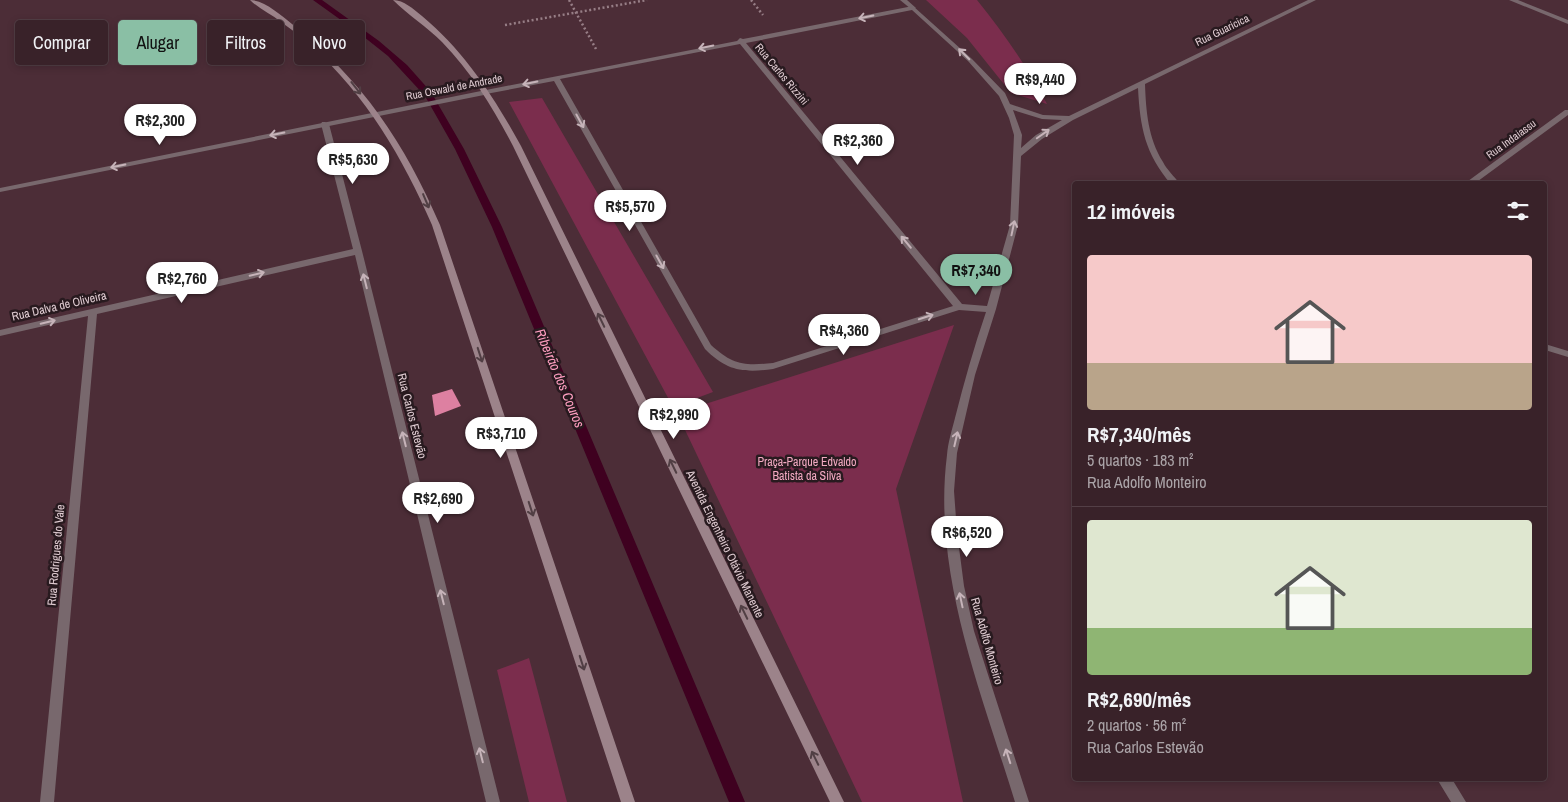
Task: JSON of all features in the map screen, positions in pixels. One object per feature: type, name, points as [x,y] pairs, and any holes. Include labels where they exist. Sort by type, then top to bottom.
[{"type":"main road","points":[[252,0],[280,17],[319,48],[354,85],[411,168],[436,226],[628,802]]},
{"type":"main road","name":"Avenida Engenheiro Otávio Manente","points":[[396,0],[424,21],[450,46],[486,92],[518,146],[837,802]]},
{"type":"street","name":"Rua Adolfo Monteiro","points":[[903,0],[970,60],[995,87],[1008,106],[1018,134],[1014,225],[991,309],[970,375],[952,453],[949,491],[950,532],[958,586],[968,631],[1022,802]]},
{"type":"street","name":"Rua Guaricica","points":[[1070,118],[1313,0]]},
{"type":"street","points":[[1512,0],[1568,22]]},
{"type":"street","name":"Rua Oswald de Andrade","points":[[0,190],[740,40],[914,8]]},
{"type":"street","name":"Rua Carlos Rizzini","points":[[740,40],[959,306]]},
{"type":"street","points":[[556,78],[708,348],[728,364],[740,369],[773,366],[959,306],[991,309]]},
{"type":"street","points":[[1141,83],[1143,118],[1152,150],[1164,171],[1173,181]]},
{"type":"street","points":[[1008,106],[1042,117],[1070,118]]},
{"type":"street","name":"Rua Indaiassu","points":[[1472,181],[1568,112]]},
{"type":"street","points":[[1018,155],[1039,137],[1070,118]]},
{"type":"street","name":"Rua Carlos Estevão","points":[[325,124],[493,802]]},
{"type":"street","name":"Rua Dalva de Oliveira","points":[[0,333],[358,251]]},
{"type":"street","name":"Rua Rodrigues do Vale","points":[[47,802],[93,312]]},
{"type":"street","points":[[1547,348],[1568,354]]},
{"type":"street","points":[[1445,781],[1458,802]]},
{"type":"path","points":[[568,0],[599,54]]},
{"type":"path","points":[[505,26],[648,0]]},
{"type":"path","points":[[751,0],[763,15]]},
{"type":"green space","points":[[926,0],[977,0],[1015,50],[1047,104],[1011,93],[967,38]]},
{"type":"green space","points":[[542,98],[713,392],[673,407],[509,102]]},
{"type":"green space","name":"Praça-Parque Edvaldo Batista da Silva","points":[[954,325],[896,489],[963,802],[862,802],[677,413]]},
{"type":"green space","points":[[529,658],[567,802],[529,802],[497,670]]},
{"type":"building","points":[[452,389],[461,406],[435,416],[432,395]]},
{"type":"waterway","name":"Ribeirão dos Couros","points":[[317,0],[377,42],[417,80],[431,97],[460,149],[497,227],[737,802]]}]
